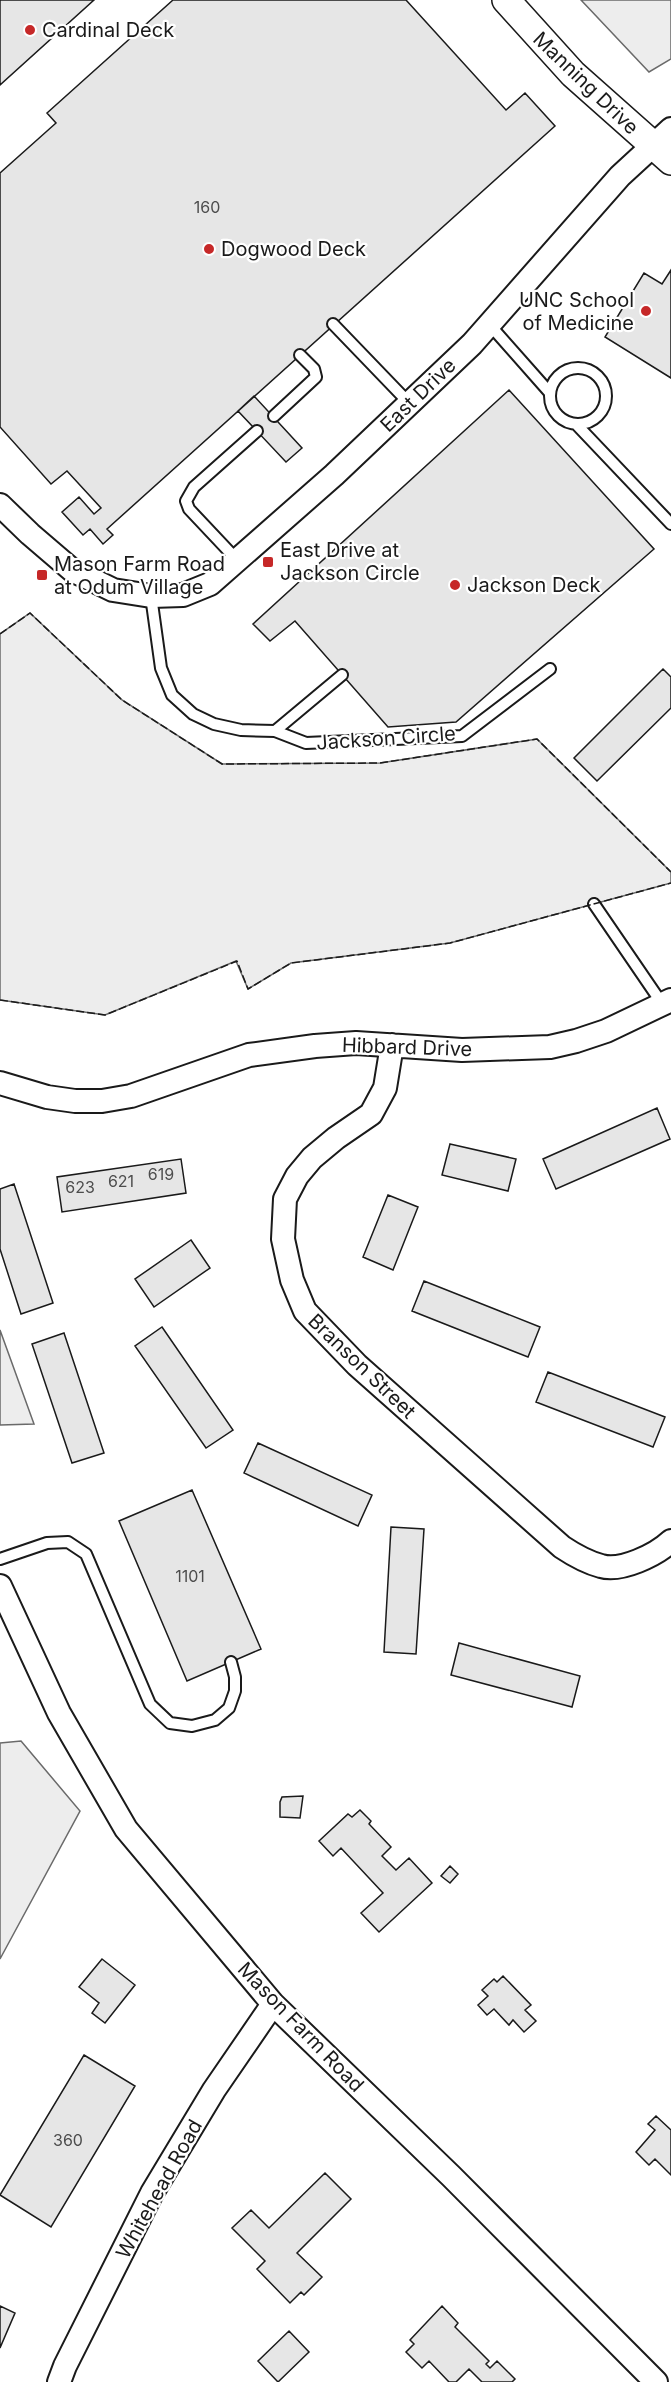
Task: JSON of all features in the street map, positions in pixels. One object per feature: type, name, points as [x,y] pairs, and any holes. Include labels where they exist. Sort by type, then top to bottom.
[{"type":"street","name":"Manning Drive","points":[[506,0],[573,74],[665,145]]},
{"type":"street","name":"East Drive","points":[[151,596],[183,595],[210,584],[238,561],[410,404],[489,324],[620,176],[665,145]]},
{"type":"street","points":[[0,506],[72,570],[113,590],[151,596]]},
{"type":"street","name":"Hibbard Drive","points":[[0,1083],[47,1097],[75,1101],[102,1101],[131,1096],[249,1055],[356,1042],[462,1050],[550,1047],[606,1031],[668,1007]]},
{"type":"street","name":"Branson Street","points":[[392,1045],[385,1088],[371,1114],[312,1158],[297,1176],[285,1199],[283,1239],[292,1280],[305,1311],[357,1365],[562,1547],[582,1560],[604,1567],[632,1564],[671,1541]]},
{"type":"street","name":"Mason Farm Road","points":[[0,1586],[59,1713],[126,1829],[273,2004],[451,2176],[656,2382]]},
{"type":"street","name":"Whitehead Road","points":[[59,2382],[152,2193],[214,2090],[273,2004]]},
{"type":"lane","points":[[333,324],[410,404]]},
{"type":"lane","points":[[489,324],[550,393]]},
{"type":"lane","points":[[274,416],[316,377],[314,369],[300,355]]},
{"type":"lane","points":[[586,368],[597,374],[604,384],[607,393],[606,405],[596,419],[576,424],[569,423],[556,414],[551,405],[550,393],[557,376],[564,371],[586,368]]},
{"type":"lane","points":[[576,424],[671,524]]},
{"type":"lane","points":[[238,561],[189,509],[186,501],[194,487],[257,431]]},
{"type":"lane","name":"Jackson Circle","points":[[151,596],[161,668],[172,695],[193,714],[214,724],[241,730],[275,731],[306,743],[462,736],[550,669]]},
{"type":"lane","name":"Jackson Circle","points":[[275,731],[342,675]]},
{"type":"lane","points":[[594,904],[668,1007]]},
{"type":"lane","points":[[0,1558],[47,1544],[68,1542],[86,1554],[150,1704],[170,1723],[192,1726],[215,1720],[230,1708],[235,1691],[235,1677],[231,1662]]},
{"type":"shaded area","points":[[581,0],[671,0],[671,59],[649,72]]},
{"type":"shaded area","points":[[30,613],[122,700],[222,764],[380,763],[537,739],[671,872],[671,883],[450,943],[291,963],[248,989],[236,961],[105,1015],[0,1000],[0,634]]},
{"type":"shaded area","points":[[0,1330],[34,1424],[0,1425]]},
{"type":"shaded area","points":[[21,1741],[80,1811],[0,1959],[0,1743]]},
{"type":"building","name":"Cardinal Deck","points":[[0,0],[94,0],[0,85]]},
{"type":"building","name":"Dogwood Deck","points":[[173,0],[406,0],[506,110],[525,93],[555,126],[107,529],[113,535],[103,544],[90,529],[83,535],[62,512],[79,497],[94,514],[101,508],[67,471],[51,484],[0,427],[0,173],[56,123],[47,113]]},
{"type":"building","name":"UNC School of Medicine","points":[[671,270],[671,378],[605,337],[644,273],[662,284]]},
{"type":"building","name":"Jackson Deck","points":[[509,390],[654,549],[456,722],[388,727],[295,621],[270,641],[253,624]]},
{"type":"building","points":[[254,396],[302,448],[286,462],[238,411]]},
{"type":"building","points":[[663,669],[671,677],[671,708],[597,781],[574,758]]},
{"type":"building","points":[[657,1108],[670,1139],[556,1189],[543,1159]]},
{"type":"building","points":[[450,1144],[516,1159],[508,1191],[442,1175]]},
{"type":"building","points":[[181,1159],[186,1193],[62,1212],[57,1177]]},
{"type":"building","points":[[14,1184],[53,1303],[21,1314],[0,1249],[0,1189]]},
{"type":"building","points":[[388,1195],[418,1207],[393,1270],[363,1257]]},
{"type":"building","points":[[191,1240],[210,1268],[154,1307],[135,1279]]},
{"type":"building","points":[[424,1281],[540,1327],[528,1357],[412,1311]]},
{"type":"building","points":[[162,1327],[233,1430],[206,1448],[135,1346]]},
{"type":"building","points":[[64,1333],[104,1453],[72,1463],[32,1344]]},
{"type":"building","points":[[548,1372],[665,1417],[653,1447],[536,1402]]},
{"type":"building","points":[[258,1443],[372,1495],[358,1526],[244,1473]]},
{"type":"building","points":[[192,1490],[261,1649],[187,1681],[119,1521]]},
{"type":"building","points":[[391,1527],[424,1529],[416,1654],[384,1652]]},
{"type":"building","points":[[459,1643],[580,1676],[572,1707],[451,1675]]},
{"type":"building","points":[[303,1796],[300,1818],[280,1817],[282,1797]]},
{"type":"building","points":[[360,1810],[371,1821],[369,1824],[391,1847],[382,1856],[396,1870],[409,1858],[432,1883],[379,1932],[361,1913],[383,1893],[341,1848],[333,1856],[319,1841],[348,1814],[352,1817]]},
{"type":"building","points":[[450,1866],[458,1874],[450,1883],[441,1876]]},
{"type":"building","points":[[102,1959],[135,1985],[105,2023],[92,2013],[99,2003],[79,1987]]},
{"type":"building","points":[[503,1976],[531,2005],[525,2010],[536,2021],[524,2032],[513,2020],[509,2025],[494,2009],[487,2015],[478,2005],[488,1996],[482,1990],[494,1979],[497,1982]]},
{"type":"building","points":[[84,2055],[135,2086],[51,2227],[0,2195]]},
{"type":"building","points":[[656,2116],[671,2130],[671,2175],[655,2159],[649,2165],[636,2152],[655,2130],[648,2124]]},
{"type":"building","points":[[325,2173],[351,2199],[297,2253],[322,2277],[304,2295],[301,2292],[290,2303],[257,2269],[265,2261],[232,2228],[251,2210],[269,2228]]},
{"type":"building","points":[[0,2306],[15,2313],[0,2348]]},
{"type":"building","points":[[442,2306],[458,2323],[455,2327],[489,2361],[486,2364],[490,2368],[497,2361],[515,2379],[512,2382],[482,2382],[469,2369],[456,2382],[449,2382],[429,2361],[422,2368],[406,2352],[414,2344],[410,2340]]},
{"type":"building","points":[[289,2331],[309,2352],[278,2382],[258,2361]]},
{"type":"fence","points":[[0,634],[30,613],[122,700],[222,764],[380,763],[537,739],[671,872]]},
{"type":"fence","points":[[0,1000],[105,1015],[237,961],[248,989],[291,963],[450,943],[671,883]]},
{"type":"place","name":"Cardinal Deck","points":[[30,30]]},
{"type":"place","name":"Dogwood Deck","points":[[209,249]]},
{"type":"place","name":"UNC School of Medicine","points":[[646,311]]},
{"type":"place","name":"East Drive at Jackson Circle","points":[[268,562]]},
{"type":"place","name":"Mason Farm Road at Odum Village","points":[[42,575]]},
{"type":"place","name":"Jackson Deck","points":[[455,585]]}]
